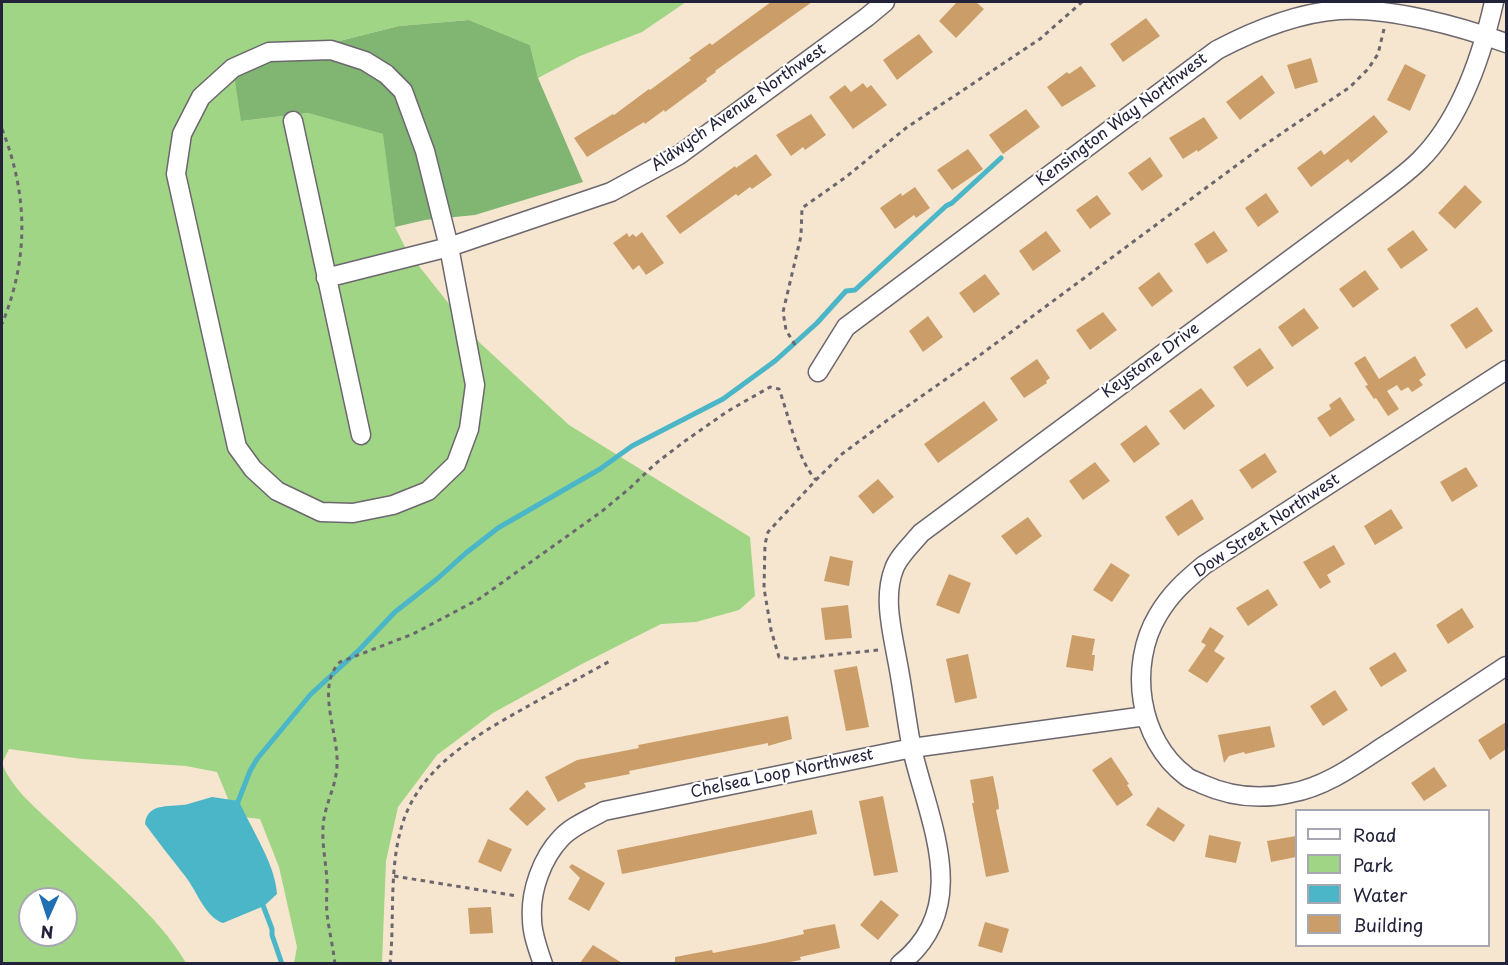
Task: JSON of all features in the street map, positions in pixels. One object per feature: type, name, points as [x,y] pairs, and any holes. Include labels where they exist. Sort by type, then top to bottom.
[{"type":"street","name":"Aldwych Avenue Northwest","points":[[327,278],[448,247],[611,192],[644,176],[679,155],[885,2]]},
{"type":"street","name":"Keystone Drive","points":[[912,748],[888,594],[894,568],[921,533],[1369,201],[1421,159],[1457,112],[1487,36],[1494,2]]},
{"type":"street","name":"Kensington Way Northwest","points":[[818,372],[846,327],[1217,50],[1264,28],[1310,14],[1339,10],[1387,13],[1487,36],[1506,43]]},
{"type":"street","points":[[331,50],[365,61],[386,74],[403,91],[425,151],[448,247],[475,385],[469,429],[456,465],[428,491],[393,506],[353,513],[321,512],[277,491],[253,469],[237,447],[176,174],[182,134],[201,97],[233,68],[269,52],[331,50]]},
{"type":"street","points":[[293,121],[361,435]]},
{"type":"street","name":"Dow Street Northwest","points":[[1506,370],[1204,565],[1177,587],[1157,617],[1143,653],[1140,688],[1146,716],[1160,749],[1186,777],[1222,793],[1258,798],[1293,793],[1333,778],[1506,666]]},
{"type":"street","name":"Chelsea Loop Northwest","points":[[543,963],[531,919],[533,899],[543,865],[562,837],[604,811],[912,748],[1146,716]]},
{"type":"street","points":[[900,963],[915,951],[931,930],[939,903],[941,874],[937,840],[912,748]]},
{"type":"path","points":[[795,345],[786,330],[783,312],[801,236],[802,208],[846,177],[915,122],[1040,39],[1082,2]]},
{"type":"path","points":[[895,648],[795,660],[779,657],[776,652],[764,588],[765,544],[768,531],[842,454],[994,345],[1260,148],[1350,87],[1368,69],[1378,54],[1383,40],[1387,13]]},
{"type":"path","points":[[2,129],[14,164],[21,195],[22,229],[20,262],[13,294],[2,324]]},
{"type":"path","points":[[335,963],[327,915],[322,838],[326,808],[337,773],[338,762],[331,714],[330,680],[333,669],[339,662],[405,637],[479,599],[601,512],[655,464],[685,441],[728,411],[770,387],[779,389],[800,454],[809,473],[816,480]]},
{"type":"path","points":[[390,963],[394,876],[404,819],[418,793],[439,767],[487,730],[610,661]]},
{"type":"path","points":[[394,876],[533,899]]},
{"type":"green space","points":[[2,2],[686,2],[642,32],[580,56],[538,78],[530,45],[469,20],[399,26],[296,52],[242,121],[308,113],[384,134],[395,227],[407,251],[480,343],[569,425],[750,537],[755,596],[739,610],[696,622],[661,624],[493,713],[437,755],[398,807],[386,861],[382,963],[294,963],[297,947],[279,867],[260,819],[235,816],[217,772],[186,766],[82,759],[9,749],[2,763]]},
{"type":"green space","points":[[469,20],[530,45],[538,78],[583,182],[475,215],[425,220],[395,227],[383,134],[308,113],[241,121],[234,74],[296,52],[399,26]]},
{"type":"green space","points":[[2,763],[11,781],[25,797],[126,891],[160,927],[186,963],[2,963]]},
{"type":"water","points":[[212,797],[239,801],[268,859],[277,894],[264,906],[223,923],[206,909],[185,876],[145,824],[150,812],[156,809],[188,804]]},
{"type":"building","points":[[771,2],[812,2],[715,71],[706,79],[707,81],[665,112],[664,110],[645,124],[644,122],[587,157],[574,138],[614,115],[691,60],[689,58],[710,43],[712,45]]},
{"type":"building","points":[[957,2],[976,2],[984,9],[956,38],[939,21]]},
{"type":"building","points":[[1146,18],[1160,36],[1123,62],[1110,44]]},
{"type":"building","points":[[919,34],[933,52],[897,80],[883,60]]},
{"type":"building","points":[[1311,58],[1318,82],[1295,89],[1287,65]]},
{"type":"building","points":[[1405,64],[1426,75],[1410,111],[1387,100]]},
{"type":"building","points":[[1081,66],[1096,86],[1062,107],[1047,87],[1067,72],[1069,74]]},
{"type":"building","points":[[1262,75],[1275,93],[1240,120],[1226,102]]},
{"type":"building","points":[[863,83],[867,88],[871,85],[887,105],[853,129],[829,97],[845,85],[851,92]]},
{"type":"building","points":[[1026,109],[1040,127],[1003,154],[989,135]]},
{"type":"building","points":[[811,114],[826,135],[805,150],[803,147],[791,156],[776,135]]},
{"type":"building","points":[[1374,115],[1388,132],[1351,163],[1348,159],[1311,187],[1297,168],[1321,150],[1324,155]]},
{"type":"building","points":[[1204,117],[1218,138],[1183,159],[1169,138]]},
{"type":"building","points":[[968,149],[983,169],[952,190],[937,170]]},
{"type":"building","points":[[756,154],[772,175],[752,189],[750,187],[738,196],[736,194],[680,234],[666,216],[735,166],[736,168]]},
{"type":"building","points":[[1150,157],[1163,176],[1142,191],[1128,173]]},
{"type":"building","points":[[1465,185],[1482,202],[1455,229],[1438,213]]},
{"type":"building","points":[[915,187],[930,208],[916,218],[914,215],[895,229],[880,208],[901,193],[902,196]]},
{"type":"building","points":[[1266,193],[1279,212],[1258,227],[1245,208]]},
{"type":"building","points":[[1097,195],[1111,214],[1090,229],[1076,210]]},
{"type":"building","points":[[1413,230],[1428,250],[1401,269],[1387,249]]},
{"type":"building","points":[[1046,231],[1061,251],[1033,271],[1019,251]]},
{"type":"building","points":[[1214,231],[1228,251],[1207,264],[1194,244]]},
{"type":"building","points":[[642,232],[664,263],[646,275],[639,265],[633,270],[613,243],[627,233],[629,237],[633,234],[636,237]]},
{"type":"building","points":[[1365,270],[1379,289],[1353,308],[1339,289]]},
{"type":"building","points":[[1159,272],[1173,291],[1152,307],[1138,288]]},
{"type":"building","points":[[985,274],[1000,294],[974,313],[959,293]]},
{"type":"building","points":[[1477,307],[1493,331],[1466,349],[1450,325]]},
{"type":"building","points":[[1304,308],[1319,328],[1292,347],[1278,327]]},
{"type":"building","points":[[1103,312],[1117,330],[1090,350],[1076,330]]},
{"type":"building","points":[[928,316],[943,337],[923,352],[909,331]]},
{"type":"building","points":[[1260,348],[1274,368],[1247,387],[1233,367]]},
{"type":"building","points":[[1365,356],[1379,379],[1415,356],[1426,375],[1419,380],[1423,385],[1412,392],[1408,387],[1401,391],[1397,385],[1387,391],[1399,409],[1388,416],[1365,386],[1368,385],[1354,363]]},
{"type":"building","points":[[1037,359],[1050,378],[1046,381],[1047,383],[1024,398],[1010,378]]},
{"type":"building","points":[[1201,388],[1215,406],[1184,430],[1169,411]]},
{"type":"building","points":[[1340,397],[1355,420],[1330,437],[1317,418],[1331,409],[1329,405]]},
{"type":"building","points":[[984,401],[998,420],[938,463],[924,444]]},
{"type":"building","points":[[1146,425],[1160,444],[1134,463],[1120,444]]},
{"type":"building","points":[[1265,453],[1277,472],[1252,489],[1239,470]]},
{"type":"building","points":[[1095,462],[1110,481],[1083,500],[1069,481]]},
{"type":"building","points":[[1466,467],[1478,486],[1452,502],[1440,482]]},
{"type":"building","points":[[878,479],[894,497],[873,514],[858,496]]},
{"type":"building","points":[[1192,499],[1204,519],[1178,536],[1165,517]]},
{"type":"building","points":[[1391,509],[1403,528],[1375,545],[1364,526]]},
{"type":"building","points":[[1028,517],[1042,536],[1016,555],[1001,536]]},
{"type":"building","points":[[1334,545],[1345,564],[1327,575],[1331,582],[1320,589],[1303,562]]},
{"type":"building","points":[[830,556],[853,561],[849,586],[824,581]]},
{"type":"building","points":[[1111,563],[1130,575],[1112,602],[1093,590]]},
{"type":"building","points":[[949,574],[971,583],[959,614],[936,605]]},
{"type":"building","points":[[1268,589],[1278,605],[1248,626],[1236,608]]},
{"type":"building","points":[[848,605],[852,638],[825,640],[821,608]]},
{"type":"building","points":[[1462,608],[1474,627],[1448,644],[1436,625]]},
{"type":"building","points":[[1210,627],[1224,636],[1214,651],[1225,658],[1207,683],[1188,671],[1206,645],[1201,642]]},
{"type":"building","points":[[1072,635],[1095,639],[1092,655],[1095,655],[1093,671],[1066,667]]},
{"type":"building","points":[[1395,652],[1407,671],[1381,687],[1369,668]]},
{"type":"building","points":[[968,654],[977,698],[955,703],[946,659]]},
{"type":"building","points":[[857,666],[869,727],[846,731],[834,670]]},
{"type":"building","points":[[1335,690],[1348,710],[1323,726],[1310,706]]},
{"type":"building","points":[[788,716],[792,739],[768,746],[768,743],[629,771],[630,774],[584,783],[586,787],[558,802],[545,777],[577,760],[639,748],[638,745]]},
{"type":"building","points":[[1506,722],[1506,749],[1490,760],[1478,740]]},
{"type":"building","points":[[1270,726],[1275,747],[1229,756],[1224,763],[1218,735]]},
{"type":"building","points":[[1111,757],[1129,784],[1127,785],[1133,795],[1117,806],[1092,770]]},
{"type":"building","points":[[1434,767],[1447,786],[1424,801],[1411,783]]},
{"type":"building","points":[[993,776],[999,809],[996,810],[1009,872],[986,877],[970,780]]},
{"type":"building","points":[[527,790],[546,809],[527,826],[509,809]]},
{"type":"building","points":[[883,796],[898,872],[874,876],[859,801]]},
{"type":"building","points":[[1158,807],[1185,825],[1174,842],[1146,825]]},
{"type":"building","points":[[812,810],[817,834],[622,874],[617,850]]},
{"type":"building","points":[[1209,835],[1241,842],[1236,863],[1205,857]]},
{"type":"building","points":[[1295,836],[1295,857],[1271,862],[1267,841]]},
{"type":"building","points":[[488,839],[512,849],[501,872],[478,862]]},
{"type":"building","points":[[572,864],[605,883],[589,911],[568,899],[580,878],[569,867]]},
{"type":"building","points":[[881,900],[899,915],[878,940],[860,925]]},
{"type":"building","points":[[491,907],[493,933],[470,934],[468,908]]},
{"type":"building","points":[[985,922],[1009,929],[1002,953],[978,946]]},
{"type":"building","points":[[835,924],[840,948],[800,957],[801,960],[784,963],[675,963],[675,957],[712,950],[713,953],[765,943],[804,934],[803,930]]},
{"type":"building","points":[[593,945],[622,963],[580,963]]},
{"type":"waterway","points":[[236,807],[257,759],[311,694],[359,650],[395,612],[498,528],[600,469],[632,446],[723,399],[775,361],[817,323],[846,291],[855,290],[1001,158]]},
{"type":"waterway","points":[[261,900],[282,964]]}]
